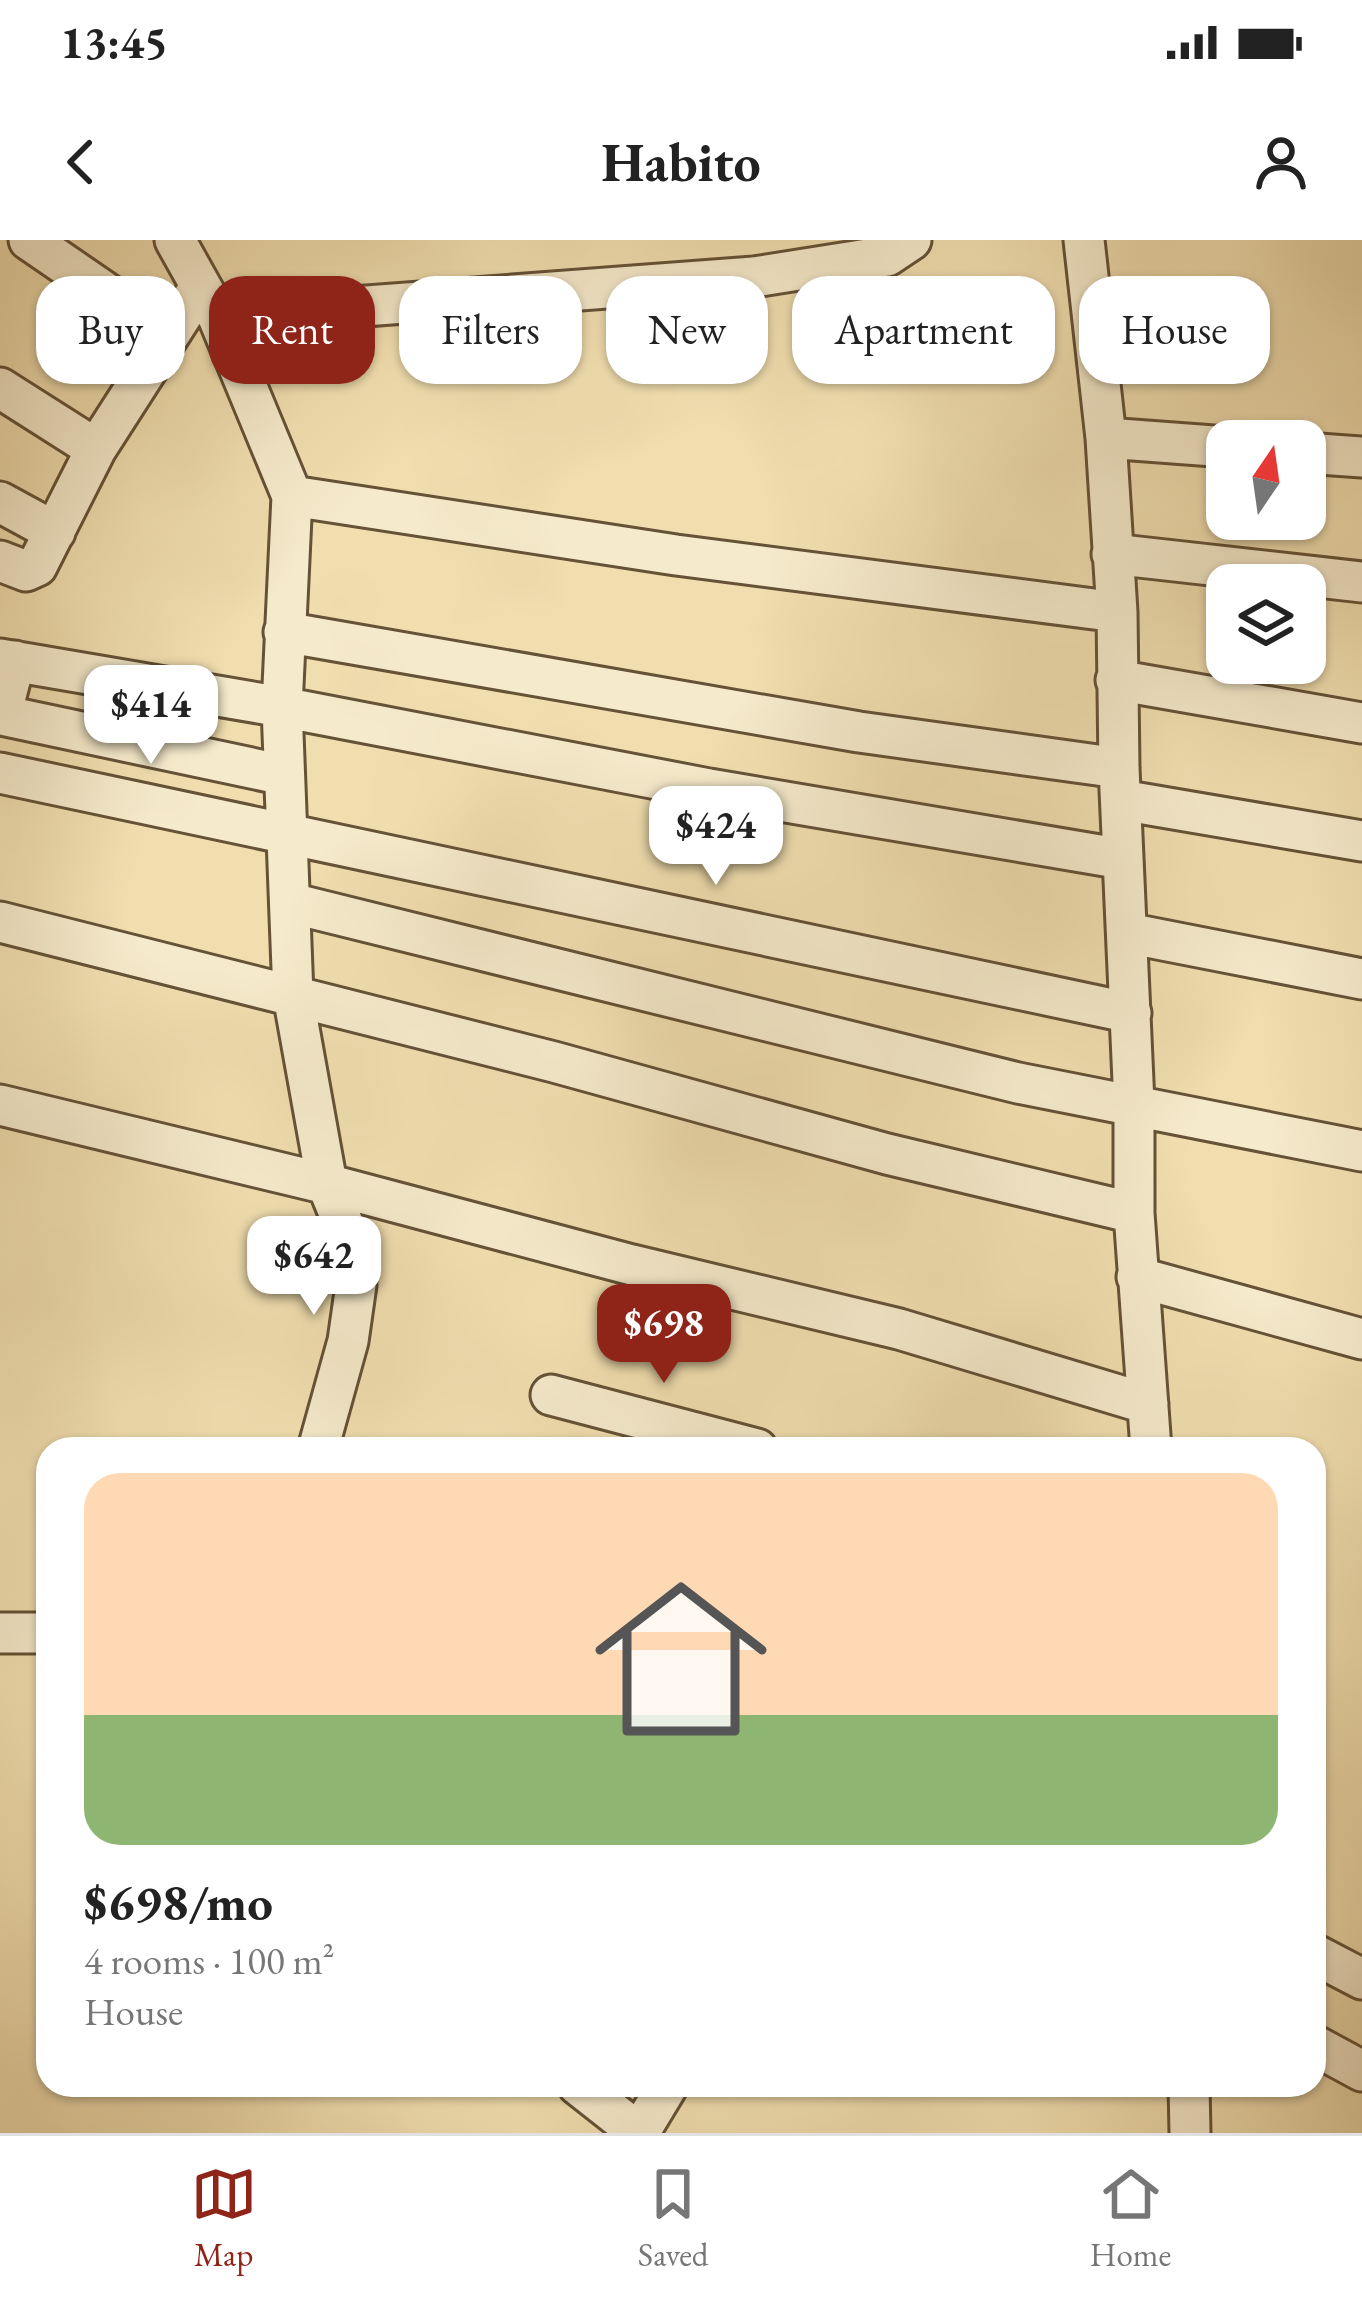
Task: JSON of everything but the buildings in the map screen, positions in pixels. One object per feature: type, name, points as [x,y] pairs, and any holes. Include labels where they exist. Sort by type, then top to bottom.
[{"type":"street","points":[[29,240],[82,276]]},
{"type":"street","points":[[0,561],[26,571],[37,566],[96,449],[209,302],[175,240]]},
{"type":"street","points":[[375,294],[754,277],[887,256],[911,240]]},
{"type":"street","points":[[1084,240],[1106,437],[1117,612],[1134,1213],[1149,1437]]},
{"type":"street","points":[[244,384],[292,496],[282,707],[293,995],[327,1184],[349,1238],[356,1286],[348,1341],[321,1437]]},
{"type":"street","points":[[0,388],[96,449]]},
{"type":"street","points":[[1106,437],[1206,445]]},
{"type":"street","points":[[1326,454],[1362,457]]},
{"type":"street","points":[[292,496],[676,555],[1117,612]]},
{"type":"street","points":[[0,502],[56,532]]},
{"type":"street","points":[[1112,554],[1362,582]]},
{"type":"street","points":[[284,632],[859,732],[1120,784],[1362,841]]},
{"type":"street","points":[[284,775],[5,716],[7,660],[709,789],[1123,859]]},
{"type":"street","points":[[1116,680],[1362,723]]},
{"type":"street","points":[[0,773],[1131,1012]]},
{"type":"street","points":[[291,903],[995,1077],[1362,1151]]},
{"type":"street","points":[[0,922],[887,1154],[1134,1213]]},
{"type":"street","points":[[1126,933],[1362,979]]},
{"type":"street","points":[[0,1106],[899,1329],[1148,1404]]},
{"type":"street","points":[[1137,1277],[1362,1339]]},
{"type":"street","points":[[551,1395],[711,1437]]},
{"type":"street","points":[[0,1633],[36,1633]]},
{"type":"street","points":[[1326,1960],[1362,1978]]},
{"type":"street","points":[[1326,2052],[1362,2071]]},
{"type":"street","points":[[593,2097],[639,2133],[661,2097]]},
{"type":"street","points":[[1190,2097],[1194,2131]]}]
